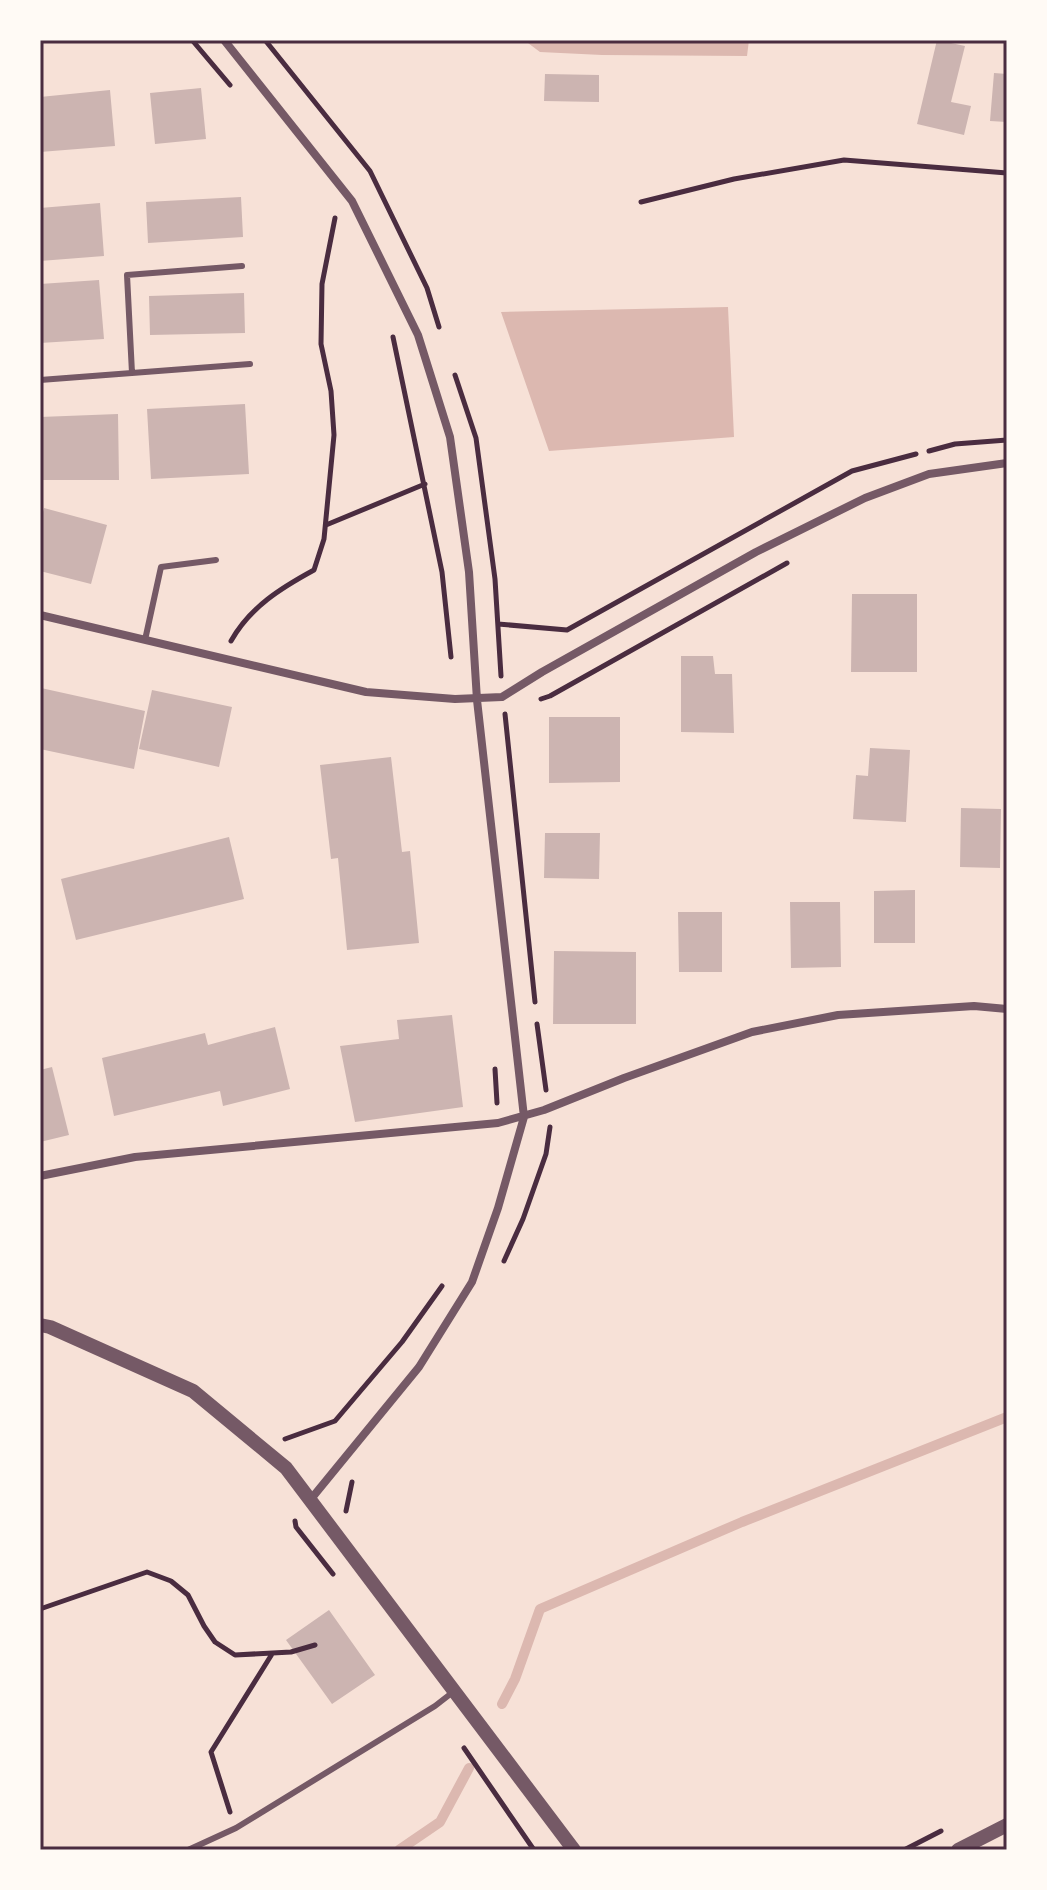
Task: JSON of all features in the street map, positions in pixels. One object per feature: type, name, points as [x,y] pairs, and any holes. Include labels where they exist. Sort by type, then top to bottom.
[{"type":"street","points":[[224,40],[352,201],[418,335],[450,437],[469,572],[477,700],[524,1117],[498,1208],[472,1282],[419,1367],[311,1499]]},
{"type":"street","points":[[40,615],[366,692],[477,700],[502,697],[756,552],[865,498],[929,474],[1007,463]]},
{"type":"street","points":[[40,1176],[135,1157],[498,1123],[524,1117],[752,1032],[838,1015],[974,1006],[1007,1009]]},
{"type":"street","points":[[40,1325],[193,1391],[286,1468],[574,1850]]},
{"type":"street","points":[[958,1850],[1007,1825]]},
{"type":"lane","points":[[132,373],[127,275],[242,266]]},
{"type":"lane","points":[[40,380],[250,364]]},
{"type":"lane","points":[[145,640],[161,567],[216,560]]},
{"type":"lane","points":[[188,1850],[236,1828],[453,1692]]},
{"type":"path","points":[[192,40],[232,88]]},
{"type":"path","points":[[641,202],[734,179],[844,160],[1007,173]]},
{"type":"path","points":[[328,206],[342,231]]},
{"type":"path","points":[[224,658],[232,638],[250,613],[281,588],[314,570],[324,539],[334,435],[331,391],[321,344],[322,284],[335,218]]},
{"type":"path","points":[[388,326],[394,339],[442,572],[455,699]]},
{"type":"path","points":[[399,413],[409,411]]},
{"type":"path","points":[[325,525],[425,484]]},
{"type":"path","points":[[535,700],[550,696],[793,559]]},
{"type":"path","points":[[495,1060],[498,1123]]},
{"type":"path","points":[[261,1447],[335,1421],[402,1342],[443,1285]]},
{"type":"path","points":[[40,1609],[147,1572],[171,1581],[188,1595],[215,1642],[235,1655],[291,1652],[315,1645]]},
{"type":"path","points":[[236,1828],[211,1752],[272,1653]]},
{"type":"shaded area","points":[[528,40],[749,40],[747,56],[540,52]]},
{"type":"shaded area","points":[[728,307],[734,437],[549,451],[501,312]]},
{"type":"building","points":[[937,40],[965,46],[951,102],[971,106],[964,135],[917,124]]},
{"type":"building","points":[[994,73],[1007,74],[1007,122],[990,121]]},
{"type":"building","points":[[545,74],[599,75],[599,102],[544,101]]},
{"type":"building","points":[[201,88],[206,139],[155,144],[150,93]]},
{"type":"building","points":[[110,90],[115,146],[40,152],[40,97]]},
{"type":"building","points":[[241,197],[243,237],[148,243],[146,202]]},
{"type":"building","points":[[100,203],[104,256],[40,261],[40,208]]},
{"type":"building","points":[[99,280],[104,339],[40,343],[40,284]]},
{"type":"building","points":[[244,293],[245,333],[150,335],[149,296]]},
{"type":"building","points":[[245,404],[249,474],[151,479],[147,409]]},
{"type":"building","points":[[118,414],[119,480],[43,480],[40,417]]},
{"type":"building","points":[[44,508],[107,525],[91,584],[40,571],[40,524]]},
{"type":"building","points":[[852,594],[917,594],[917,672],[851,672]]},
{"type":"building","points":[[681,656],[713,656],[715,674],[732,674],[734,733],[681,732]]},
{"type":"building","points":[[41,688],[145,711],[134,769],[40,749]]},
{"type":"building","points":[[152,690],[232,707],[219,767],[139,749]]},
{"type":"building","points":[[549,717],[620,717],[620,782],[549,783]]},
{"type":"building","points":[[870,748],[910,750],[906,822],[853,819],[856,775],[868,776]]},
{"type":"building","points":[[391,757],[402,852],[410,851],[419,943],[347,950],[338,858],[331,859],[320,765]]},
{"type":"building","points":[[961,808],[1001,809],[1000,868],[960,867]]},
{"type":"building","points":[[545,833],[600,833],[599,879],[544,878]]},
{"type":"building","points":[[229,837],[244,899],[76,940],[61,879]]},
{"type":"building","points":[[915,890],[915,943],[874,943],[874,891]]},
{"type":"building","points":[[790,902],[840,902],[841,967],[791,968]]},
{"type":"building","points":[[678,912],[722,912],[722,972],[679,972]]},
{"type":"building","points":[[554,951],[636,952],[636,1024],[553,1024]]},
{"type":"building","points":[[452,1015],[463,1107],[355,1122],[340,1046],[399,1039],[397,1020]]},
{"type":"building","points":[[275,1027],[290,1089],[223,1106],[220,1091],[114,1116],[102,1058],[205,1033],[208,1045]]},
{"type":"building","points":[[52,1067],[69,1135],[40,1142],[40,1070]]},
{"type":"building","points":[[329,1610],[375,1675],[332,1704],[286,1640]]},
{"type":"waterway","points":[[502,1704],[515,1679],[540,1609],[742,1522],[1007,1417]]},
{"type":"waterway","points":[[399,1850],[440,1822],[469,1768]]}]
